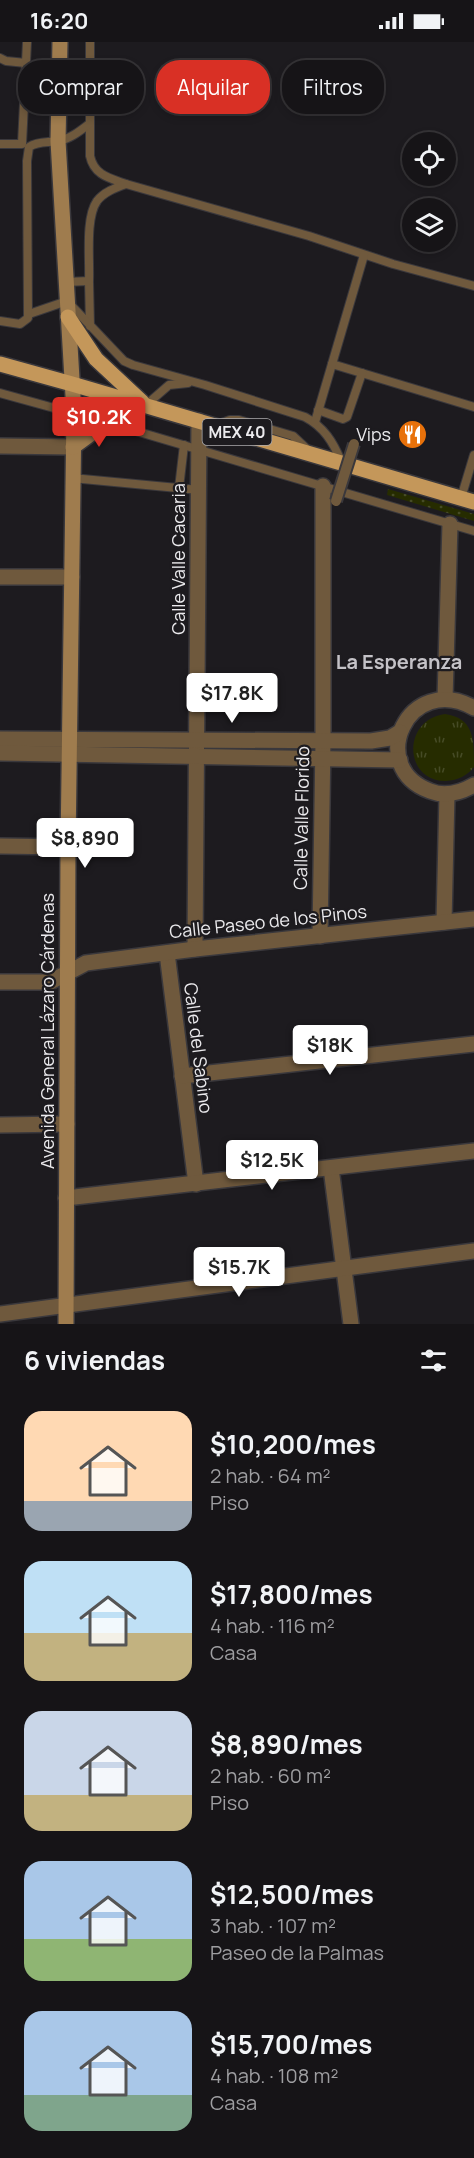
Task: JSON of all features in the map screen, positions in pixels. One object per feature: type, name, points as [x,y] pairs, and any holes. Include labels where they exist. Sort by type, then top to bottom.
[{"type":"main road","name":"Avenida General Lázaro Cárdenas","points":[[60,42],[58,141],[74,413],[68,847],[66,1324]]},
{"type":"main road","points":[[68,317],[96,359],[146,405]]},
{"type":"main road","name":"MEX 40","points":[[0,364],[468,500]]},
{"type":"main road","points":[[73,447],[92,433],[112,424]]},
{"type":"street","name":"Calle Valle Cacaria","points":[[195,949],[199,449],[207,423]]},
{"type":"street","points":[[336,501],[354,444]]},
{"type":"street","points":[[0,446],[73,447]]},
{"type":"street","name":"Calle Valle Florido","points":[[320,936],[323,486]]},
{"type":"street","points":[[446,699],[450,524]]},
{"type":"street","points":[[0,577],[72,577]]},
{"type":"street","points":[[474,708],[462,701],[446,699],[430,701],[417,708],[406,719],[398,741],[400,760],[405,772],[413,781],[435,793],[447,794],[461,792],[474,784]]},
{"type":"street","points":[[0,739],[381,740],[400,732]]},
{"type":"street","points":[[0,753],[400,760]]},
{"type":"street","points":[[444,922],[447,794]]},
{"type":"street","points":[[0,846],[68,847]]},
{"type":"street","name":"Calle Paseo de los Pinos","points":[[0,982],[50,982],[86,963],[474,919]]},
{"type":"street","name":"Calle del Sabino","points":[[166,953],[196,1184]]},
{"type":"street","points":[[182,1076],[474,1044]]},
{"type":"street","points":[[0,1125],[67,1124]]},
{"type":"street","points":[[66,1198],[474,1151]]},
{"type":"street","points":[[331,1168],[351,1324]]},
{"type":"street","points":[[0,1314],[474,1251]]},
{"type":"lane","points":[[26,60],[27,42]]},
{"type":"lane","points":[[90,42],[90,156],[93,166],[100,174],[126,184],[474,286]]},
{"type":"lane","points":[[0,58],[18,62]]},
{"type":"lane","points":[[0,144],[22,144],[23,114]]},
{"type":"lane","points":[[0,321],[20,324],[25,322],[29,314],[27,161],[29,147],[34,143],[69,138],[89,124]]},
{"type":"lane","points":[[90,326],[90,225],[93,209],[102,196],[126,184]]},
{"type":"lane","points":[[315,422],[364,255]]},
{"type":"lane","points":[[66,282],[89,281]]},
{"type":"lane","points":[[29,314],[67,301],[124,361],[315,422],[331,439],[342,463]]},
{"type":"lane","points":[[332,364],[474,407]]},
{"type":"lane","points":[[318,410],[343,419],[348,417],[362,373]]},
{"type":"lane","points":[[146,405],[174,383],[205,385]]},
{"type":"lane","points":[[0,393],[199,449],[474,531]]},
{"type":"lane","points":[[179,488],[184,445]]},
{"type":"lane","points":[[468,500],[474,455]]},
{"type":"lane","points":[[72,478],[199,490]]},
{"type":"green space","points":[[388,489],[474,514],[474,521],[387,495]]},
{"type":"green space","points":[[445,714],[455,716],[467,725],[472,739],[474,757],[474,767],[468,773],[458,779],[446,781],[432,779],[422,772],[413,750],[415,738],[421,727],[431,719]]},
{"type":"place","name":"Vips","points":[[412,435]]},
{"type":"district","name":"La Esperanza","points":[[399,662]]}]
